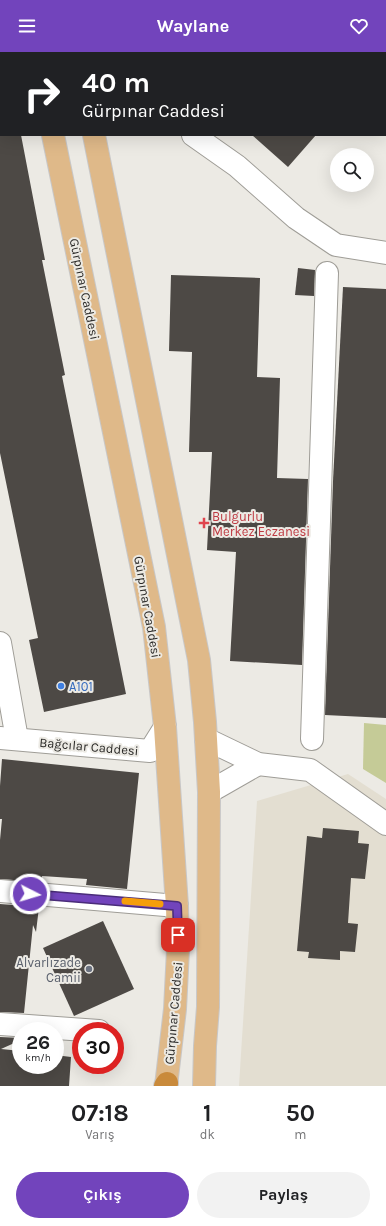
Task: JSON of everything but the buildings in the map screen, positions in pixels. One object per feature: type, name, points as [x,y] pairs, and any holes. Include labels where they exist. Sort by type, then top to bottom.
[{"type":"main road","name":"Gürpınar Caddesi","points":[[53,136],[154,627],[165,727],[177,906],[178,950],[175,1009],[166,1085]]},
{"type":"main road","points":[[94,136],[199,660],[209,792],[208,1007],[204,1086]]},
{"type":"street","points":[[193,136],[237,166],[296,218],[336,245],[386,253]]},
{"type":"street","points":[[312,739],[326,273]]},
{"type":"street","points":[[0,643],[9,738]]},
{"type":"street","name":"Bağcılar Caddesi","points":[[9,738],[150,751],[165,727]]},
{"type":"street","points":[[206,739],[258,764],[310,770],[386,824]]},
{"type":"street","points":[[209,792],[258,764]]},
{"type":"street","points":[[0,892],[177,906]]},
{"type":"street","points":[[0,1024],[72,1029]]},
{"type":"shaded area","points":[[348,774],[386,799],[386,1086],[239,1086],[257,801]]},
{"type":"green space","points":[[364,723],[386,725],[386,783],[363,769]]},
{"type":"slow traffic","points":[[125,901],[160,904]]},
{"type":"place","name":"Bulgurlu Merkez Eczanesi","points":[[204,523]]},
{"type":"place","name":"A101","points":[[61,686]]},
{"type":"place","name":"Alvarlızade Camii","points":[[89,969]]},
{"type":"route","points":[[30,894],[177,906],[178,935]]}]
